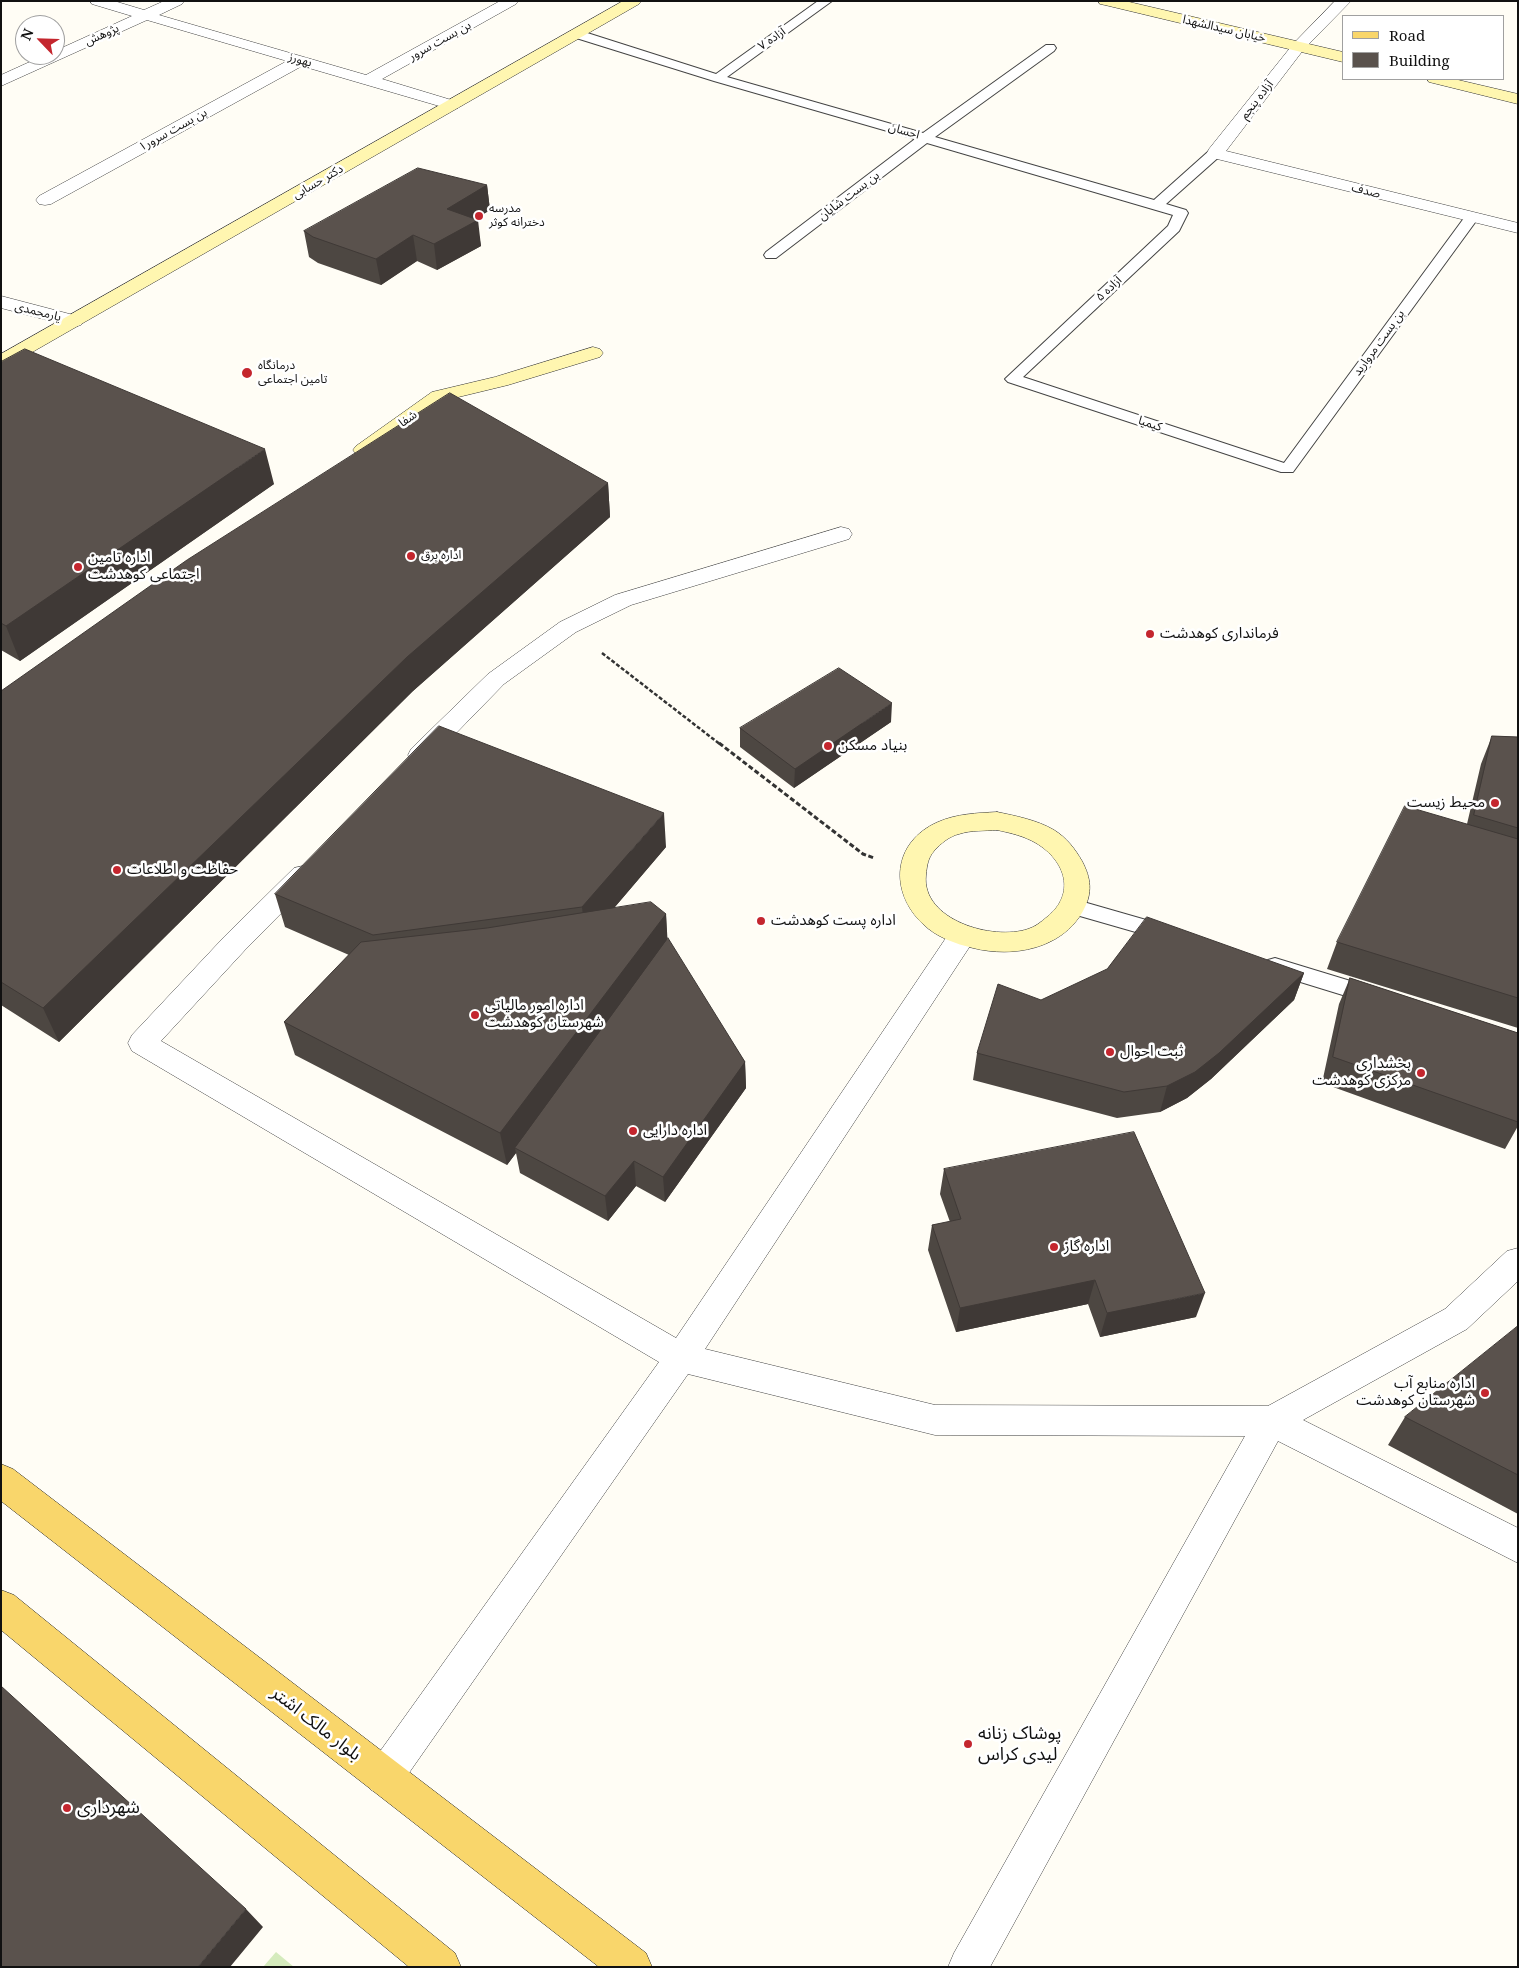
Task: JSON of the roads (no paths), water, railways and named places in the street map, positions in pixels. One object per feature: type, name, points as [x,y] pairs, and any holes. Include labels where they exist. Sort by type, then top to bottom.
[{"type":"main road","name":"بلوار مالک اشتر","points":[[1,1480],[632,1967]]},
{"type":"main road","points":[[1,1607],[442,1967]]},
{"type":"street","name":"بهورز","points":[[96,1],[452,105]]},
{"type":"street","name":"پژوهش","points":[[1,81],[177,1]]},
{"type":"street","name":"بن بست سرور","points":[[369,80],[511,1]]},
{"type":"street","name":"دکتر حسابی","points":[[1,362],[634,1]]},
{"type":"street","name":"خیابان سیدالشهدا","points":[[1105,1],[1127,4],[1342,57]]},
{"type":"street","name":"آزاده پنجم","points":[[1215,153],[1299,46],[1344,1]]},
{"type":"street","name":"بن بست سرور۱","points":[[45,200],[301,60]]},
{"type":"street","points":[[1439,80],[1518,99]]},
{"type":"street","name":"صدف","points":[[1215,153],[1518,228]]},
{"type":"street","name":"یارمحمدی","points":[[1,302],[74,321]]},
{"type":"street","name":"شفا","points":[[350,460],[439,396],[501,381],[593,353]]},
{"type":"street","points":[[400,776],[496,679],[568,626],[623,600],[841,534]]},
{"type":"street","points":[[971,822],[1005,823],[1022,826],[1046,836],[1063,851],[1074,869],[1078,889],[1073,907],[1060,924],[1040,936],[1016,942],[989,942],[962,936],[941,926],[924,910],[913,893],[911,875],[916,856],[928,840],[948,828],[971,822]]},
{"type":"street","points":[[318,859],[235,943],[142,1043],[681,1358],[935,1420],[1272,1421],[1518,1546]]},
{"type":"street","points":[[384,1777],[681,1358],[962,936]]},
{"type":"street","points":[[968,1967],[1272,1421],[1456,1319],[1518,1261]]},
{"type":"lane","name":"آزاده ۷","points":[[718,78],[826,1]]},
{"type":"lane","name":"احسان","points":[[577,34],[718,78],[1156,205]]},
{"type":"lane","name":"بن بست شایان","points":[[771,255],[926,137],[1050,48]]},
{"type":"lane","points":[[1156,205],[1215,153]]},
{"type":"lane","name":"آزاده ۵","points":[[1013,379],[1174,228],[1181,213],[1156,205]]},
{"type":"lane","name":"بن بست مروارید","points":[[1287,469],[1472,217]]},
{"type":"lane","name":"کیمیا","points":[[1013,379],[1287,469]]},
{"type":"lane","points":[[1073,907],[1189,940]]},
{"type":"lane","points":[[1255,960],[1386,1001]]},
{"type":"place","name":"مدرسه دخترانه کوثر","points":[[479,216]]},
{"type":"place","name":"درمانگاه تامین اجتماعی","points":[[247,373]]},
{"type":"place","name":"اداره برق","points":[[411,556]]},
{"type":"place","name":"اداره تامین اجتماعی کوهدشت","points":[[78,567]]},
{"type":"place","name":"فرمانداری کوهدشت","points":[[1150,634]]},
{"type":"place","name":"بنیاد مسکن","points":[[828,746]]},
{"type":"place","name":"محیط زیست","points":[[1495,803]]},
{"type":"place","name":"حفاظت و اطلاعات","points":[[117,870]]},
{"type":"place","name":"اداره پست کوهدشت","points":[[761,921]]},
{"type":"place","name":"اداره امور مالیاتی شهرستان کوهدشت","points":[[475,1015]]},
{"type":"place","name":"ثبت احوال","points":[[1110,1052]]},
{"type":"place","name":"بخشداری مرکزی کوهدشت","points":[[1421,1073]]},
{"type":"place","name":"اداره دارایی","points":[[633,1131]]},
{"type":"place","name":"اداره گاز","points":[[1054,1247]]},
{"type":"place","name":"اداره منابع آب شهرستان کوهدشت","points":[[1485,1393]]},
{"type":"place","name":"پوشاک زنانه لیدی کراس","points":[[968,1744]]},
{"type":"place","name":"شهرداری","points":[[67,1808]]}]
